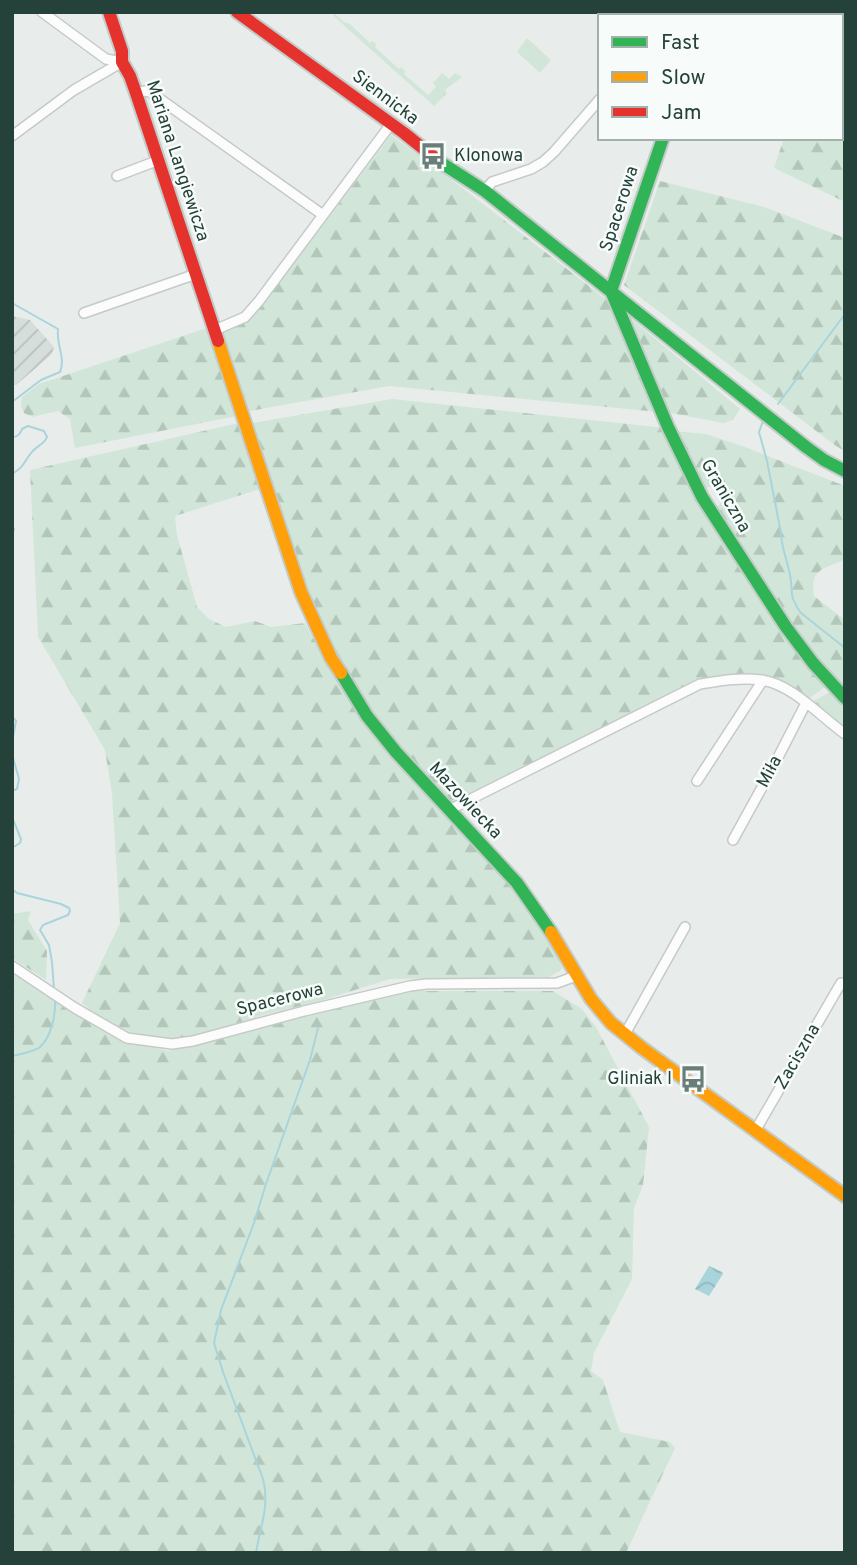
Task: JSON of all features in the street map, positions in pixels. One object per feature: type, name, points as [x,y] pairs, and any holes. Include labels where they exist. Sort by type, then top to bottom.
[{"type":"street","points":[[41,12],[106,59],[122,62]]},
{"type":"street","name":"Mariana Langiewicza","points":[[109,12],[122,51],[122,62],[136,93],[214,325]]},
{"type":"street","name":"Siennicka","points":[[237,12],[441,163],[485,191],[806,447],[845,471]]},
{"type":"street","points":[[12,136],[74,90],[122,62]]},
{"type":"street","points":[[136,93],[144,90],[150,92],[323,215]]},
{"type":"street","points":[[485,191],[492,182],[531,169],[543,162],[598,101]]},
{"type":"street","points":[[214,325],[245,317],[391,124]]},
{"type":"street","name":"Spacerowa","points":[[611,291],[662,140]]},
{"type":"street","points":[[117,176],[159,160]]},
{"type":"street","points":[[84,313],[196,274]]},
{"type":"street","name":"Graniczna","points":[[611,291],[668,427],[702,497],[786,627],[813,663],[845,698]]},
{"type":"street","name":"Mazowiecka","points":[[214,325],[301,592],[331,658],[367,716],[517,883],[602,1013],[625,1034],[755,1131],[843,1189]]},
{"type":"street","points":[[449,810],[700,684],[763,680],[786,689],[845,734]]},
{"type":"street","points":[[697,780],[763,680]]},
{"type":"street","name":"Miła","points":[[733,839],[806,703]]},
{"type":"street","points":[[625,1034],[685,927]]},
{"type":"street","name":"Spacerowa","points":[[12,966],[127,1038],[172,1044],[410,986],[557,983],[576,976]]},
{"type":"street","name":"Zaciszna","points":[[755,1131],[841,983]]},
{"type":"shaded area","points":[[12,316],[30,320],[54,347],[52,354],[16,385],[12,385]]},
{"type":"green space","points":[[333,15],[370,43],[373,41],[375,47],[399,69],[401,67],[405,71],[404,74],[428,95],[436,87],[433,83],[442,73],[449,79],[455,73],[462,77],[445,90],[447,93],[434,106],[339,21]]},
{"type":"green space","points":[[527,38],[551,60],[540,73],[517,52]]},
{"type":"green space","points":[[845,85],[845,202],[774,168],[783,140],[843,140]]},
{"type":"green space","points":[[391,135],[611,303],[659,412],[389,386],[250,411],[223,333],[258,311]]},
{"type":"green space","points":[[660,181],[764,207],[845,238],[845,451],[624,285]]},
{"type":"green space","points":[[622,311],[740,409],[733,420],[723,423],[666,412]]},
{"type":"green space","points":[[207,328],[237,416],[75,448],[70,419],[58,411],[32,417],[24,413],[21,406],[22,397],[39,384]]},
{"type":"green space","points":[[392,399],[666,428],[714,521],[829,684],[807,700],[788,688],[720,679],[452,804],[374,713],[331,642],[301,574],[253,423]]},
{"type":"green space","points":[[239,423],[260,489],[175,516],[177,535],[197,607],[209,619],[226,627],[255,621],[271,627],[305,623],[324,658],[392,759],[515,889],[556,954],[562,968],[560,971],[549,977],[390,979],[189,1038],[141,1037],[99,1017],[82,1003],[120,923],[112,794],[105,750],[38,637],[30,470]]},
{"type":"green space","points":[[675,431],[706,434],[845,486],[845,559],[820,571],[813,587],[814,596],[845,620],[845,695],[803,645],[716,508],[724,500],[721,490],[714,486],[704,488]]},
{"type":"green space","points":[[830,692],[845,707],[845,731],[810,703]]},
{"type":"green space","points":[[31,911],[28,920],[47,951],[46,980],[12,958],[12,914]]},
{"type":"green space","points":[[12,973],[109,1035],[168,1051],[412,991],[553,991],[582,1009],[596,1027],[649,1127],[643,1185],[634,1208],[632,1279],[594,1353],[591,1371],[603,1380],[620,1432],[670,1442],[675,1448],[626,1553],[12,1553]]},
{"type":"water","points":[[709,1266],[723,1274],[709,1296],[695,1289]]},
{"type":"waterway","points":[[12,303],[58,329],[62,362],[60,372],[41,380],[12,402]]},
{"type":"waterway","points":[[778,404],[845,314]]},
{"type":"waterway","points":[[763,421],[759,432],[793,599],[801,613],[845,648]]},
{"type":"waterway","points":[[12,437],[28,426],[44,431],[47,437],[12,474]]},
{"type":"waterway","points":[[12,528],[12,535]]},
{"type":"waterway","points":[[12,716],[16,721],[12,742]]},
{"type":"waterway","points":[[12,754],[19,779],[17,789],[12,791]]},
{"type":"waterway","points":[[12,817],[21,839],[20,843],[12,848]]},
{"type":"waterway","points":[[12,889],[17,893],[69,908],[68,915],[43,925],[40,930],[49,945],[54,989]]},
{"type":"waterway","points":[[12,1056],[40,1047],[48,1037],[55,1010],[55,998]]},
{"type":"waterway","points":[[256,1553],[265,1507],[265,1489],[214,1343],[221,1310],[254,1223],[310,1060],[318,1028]]},
{"type":"traffic: fast","points":[[611,291],[662,140]]},
{"type":"traffic: fast","points":[[440,162],[485,191],[806,447],[845,471]]},
{"type":"traffic: fast","points":[[611,291],[668,427],[702,497],[786,627],[813,663],[845,698]]},
{"type":"traffic: fast","points":[[341,673],[367,716],[396,752],[517,883],[551,932]]},
{"type":"traffic: slow","points":[[218,341],[301,592],[331,658],[341,673]]},
{"type":"traffic: slow","points":[[551,932],[591,999],[611,1023],[845,1196]]},
{"type":"traffic: jam","points":[[109,12],[122,51],[122,62],[136,93],[218,341]]},
{"type":"traffic: jam","points":[[237,12],[440,162]]},
{"type":"place","name":"Klonowa","points":[[433,156]]},
{"type":"place","name":"Gliniak I","points":[[693,1079]]}]
